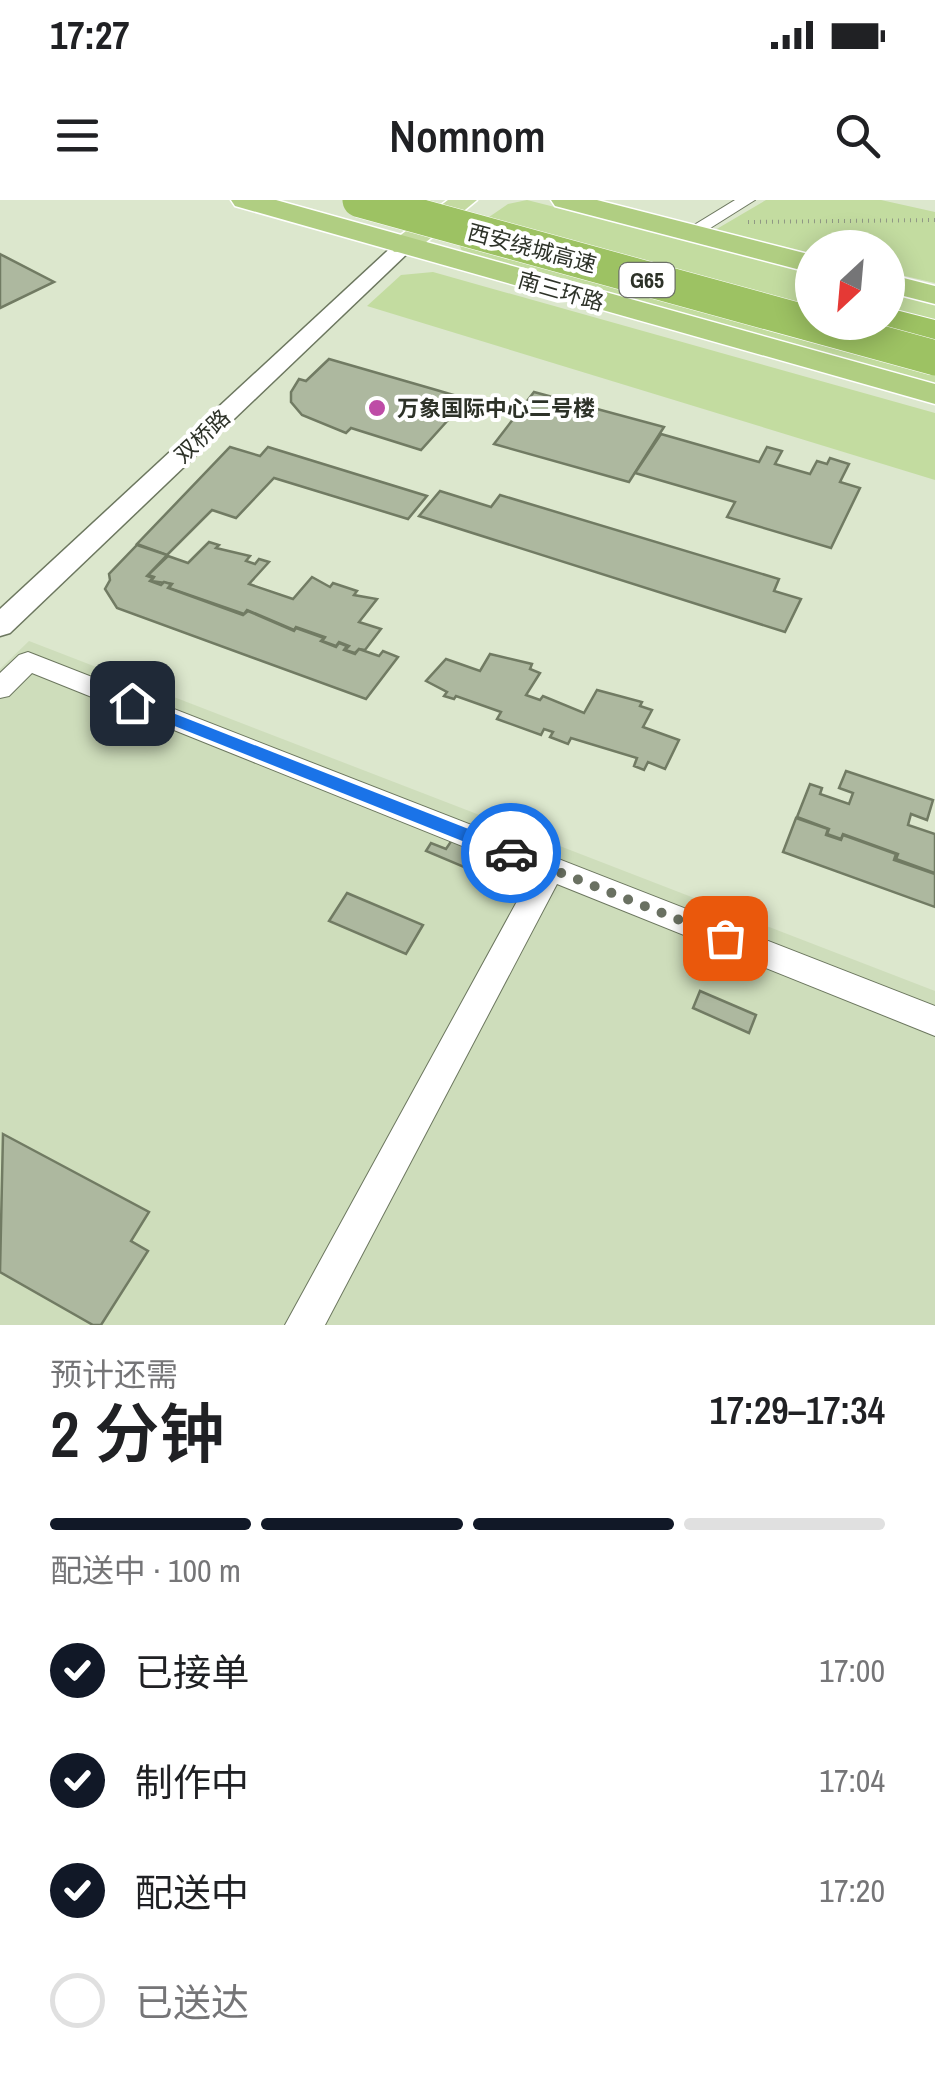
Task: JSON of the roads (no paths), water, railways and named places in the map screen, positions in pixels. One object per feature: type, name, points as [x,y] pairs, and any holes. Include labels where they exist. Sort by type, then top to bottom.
[{"type":"highway","name":"南三环路","points":[[245,200],[935,394]]},
{"type":"highway","name":"西安绕城高速","points":[[360,200],[935,358]]},
{"type":"highway","name":"西安绕城高速","points":[[445,200],[795,293]]},
{"type":"highway","points":[[565,200],[795,260]]},
{"type":"highway","points":[[905,287],[935,294]]},
{"type":"highway","points":[[905,323],[935,331]]},
{"type":"main road","points":[[404,246],[464,200]]},
{"type":"street","points":[[690,233],[748,200]]},
{"type":"street","name":"双桥路","points":[[0,626],[404,246]]},
{"type":"street","points":[[0,689],[28,661],[935,1020]]},
{"type":"street","points":[[304,1325],[550,868]]},
{"type":"place","name":"万象国际中心二号楼","points":[[377,408]]}]
